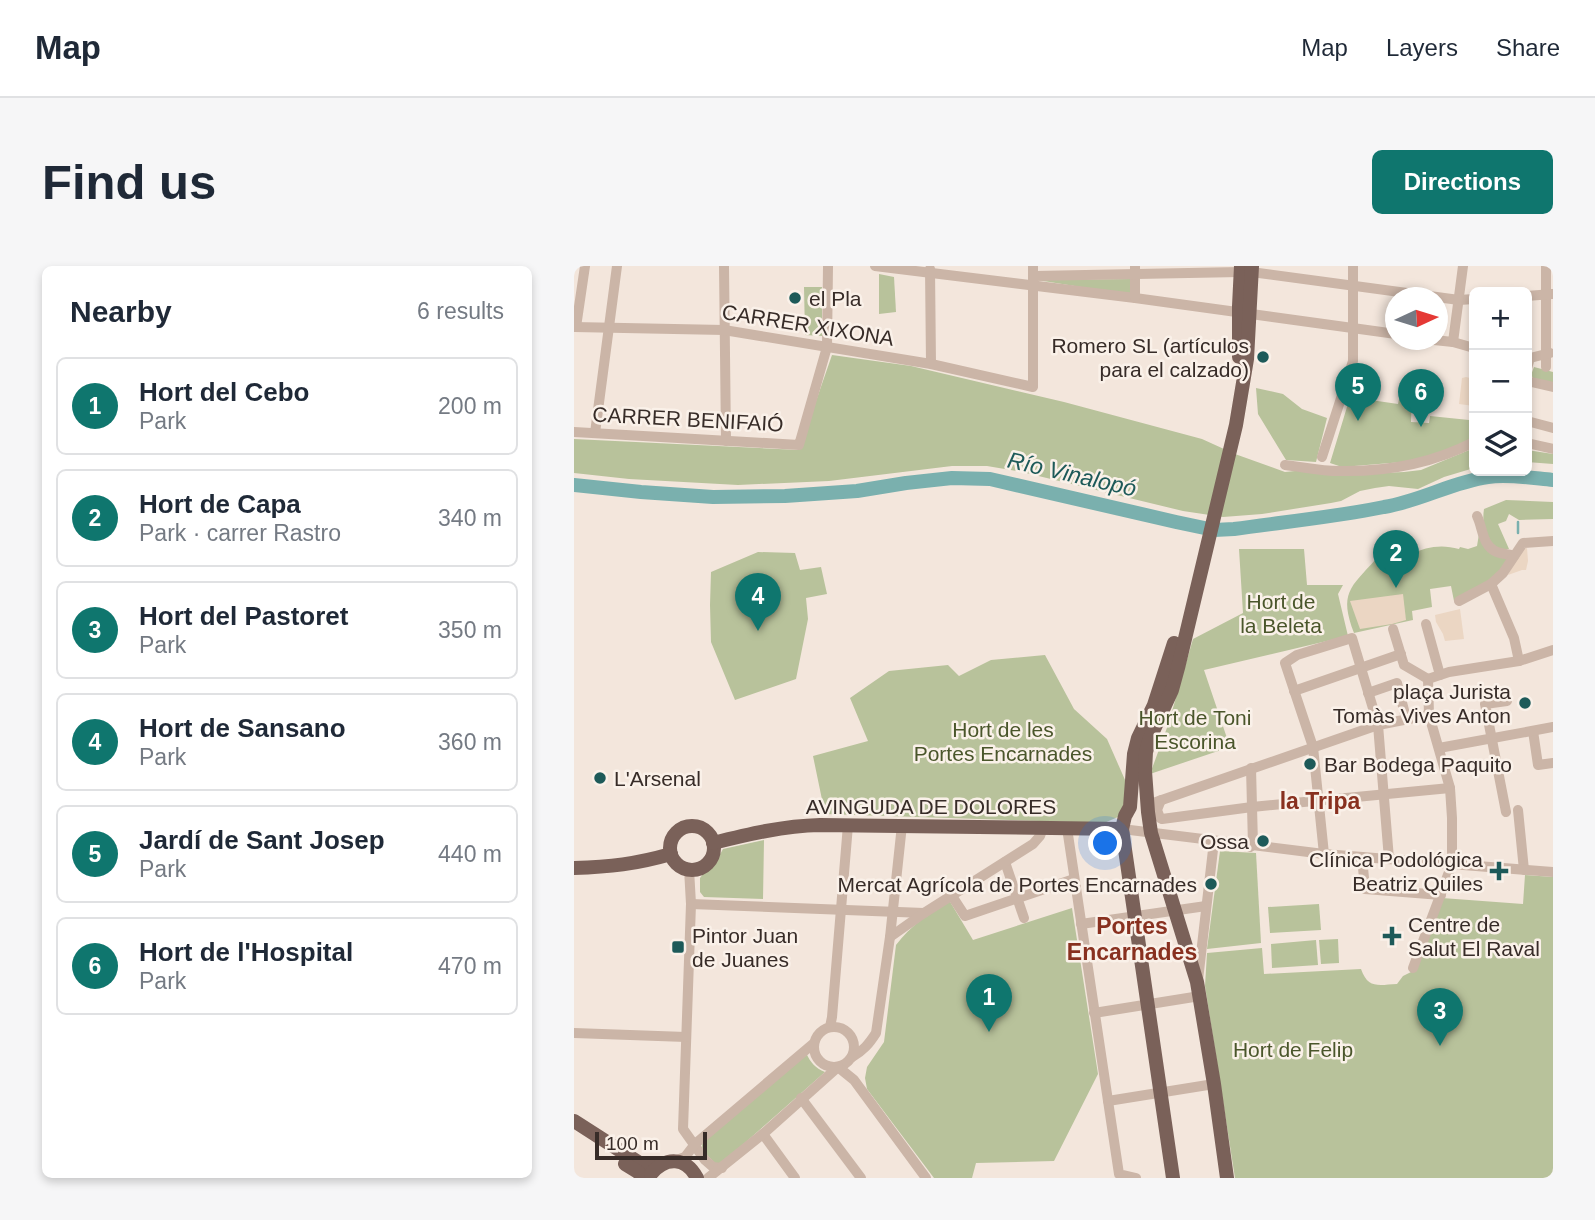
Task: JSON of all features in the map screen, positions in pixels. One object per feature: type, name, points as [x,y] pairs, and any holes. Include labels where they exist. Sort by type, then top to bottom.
[{"type":"main road","points":[[1227,1178],[1198,989],[1151,833],[1145,771],[1150,738],[1172,690],[1183,627],[1232,425],[1246,269]]},
{"type":"main road","points":[[1173,1178],[1122,829],[1130,807],[1134,754],[1138,738],[1154,705],[1183,627]]},
{"type":"main road","points":[[1130,807],[1142,807],[1148,812]]},
{"type":"main road","points":[[695,826],[704,830],[713,843],[708,862],[701,867],[689,869],[676,863],[671,854],[672,838],[685,827],[695,826]]},
{"type":"main road","name":"AVINGUDA DE DOLORES","points":[[713,843],[794,826],[1122,829]]},
{"type":"main road","points":[[574,868],[612,867],[671,854]]},
{"type":"main road","points":[[574,1121],[653,1172],[665,1162],[674,1161],[691,1168],[697,1178]]},
{"type":"main road","points":[[574,1130],[643,1178]]},
{"type":"street","points":[[575,327],[585,266]]},
{"type":"street","points":[[594,433],[617,266]]},
{"type":"street","points":[[724,266],[726,441]]},
{"type":"street","points":[[827,347],[828,266]]},
{"type":"street","points":[[875,266],[1033,276],[1135,270],[1246,269],[1353,286],[1469,299]]},
{"type":"street","points":[[1322,457],[1353,361],[1353,266]]},
{"type":"street","points":[[1453,342],[1463,266]]},
{"type":"street","points":[[1532,362],[1550,368],[1550,294],[1546,266]]},
{"type":"street","points":[[930,269],[931,364]]},
{"type":"street","points":[[1135,270],[1135,298]]},
{"type":"street","points":[[1033,276],[1135,298],[1385,333]]},
{"type":"street","name":"CARRER XIXONA","points":[[575,327],[724,330],[931,364],[1033,387],[1033,276]]},
{"type":"street","points":[[1532,296],[1550,294]]},
{"type":"street","points":[[1448,341],[1469,347]]},
{"type":"street","name":"CARRER BENIFAIÓ","points":[[574,432],[799,445],[827,347]]},
{"type":"street","points":[[1532,360],[1550,353]]},
{"type":"street","points":[[1532,382],[1553,387]]},
{"type":"street","points":[[1532,422],[1553,428]]},
{"type":"street","points":[[1532,444],[1553,449]]},
{"type":"street","points":[[1285,465],[1339,471],[1411,465],[1453,453],[1469,445]]},
{"type":"street","points":[[1477,516],[1489,547],[1496,552],[1514,556]]},
{"type":"street","points":[[1459,601],[1491,584],[1503,573],[1522,544],[1553,541]]},
{"type":"street","points":[[1491,584],[1514,638],[1519,661]]},
{"type":"street","points":[[1426,624],[1440,675]]},
{"type":"street","points":[[1393,629],[1405,665],[1428,679],[1449,672],[1519,661],[1553,650]]},
{"type":"street","points":[[1324,854],[1313,747],[1285,663],[1297,655],[1352,638],[1378,725],[1390,859]]},
{"type":"street","points":[[1293,691],[1401,654]]},
{"type":"street","points":[[1413,968],[1452,864],[1450,788],[1429,715],[1428,679]]},
{"type":"street","points":[[1368,694],[1397,683],[1406,718]]},
{"type":"street","points":[[1506,813],[1485,704],[1507,701]]},
{"type":"street","points":[[1148,812],[1153,804],[1161,800],[1251,768],[1378,725],[1429,715]]},
{"type":"street","points":[[1439,748],[1553,727]]},
{"type":"street","points":[[1533,731],[1538,765],[1553,763]]},
{"type":"street","points":[[1251,768],[1253,845]]},
{"type":"street","points":[[1161,800],[1157,810],[1162,819],[1252,807],[1450,788]]},
{"type":"street","points":[[1518,810],[1524,870]]},
{"type":"street","points":[[830,1027],[848,825]]},
{"type":"street","points":[[852,1057],[869,1044],[876,1033],[902,825]]},
{"type":"street","points":[[890,937],[1033,844],[1043,828]]},
{"type":"street","points":[[1066,828],[1119,1174],[1136,1178]]},
{"type":"street","name":"AVINGUDA DE DOLORES","points":[[1122,829],[1253,845]]},
{"type":"street","points":[[1094,1013],[1147,1004],[1198,989],[1214,841]]},
{"type":"street","points":[[1213,855],[1221,846],[1247,848],[1253,845],[1324,854],[1553,872]]},
{"type":"street","points":[[1362,857],[1365,889],[1441,895]]},
{"type":"street","points":[[1005,862],[1024,918]]},
{"type":"street","points":[[689,869],[691,904],[683,1129],[713,1167],[725,1173]]},
{"type":"street","points":[[952,895],[965,916],[1074,879]]},
{"type":"street","points":[[691,904],[924,913]]},
{"type":"street","points":[[1081,924],[1206,906]]},
{"type":"street","points":[[674,1161],[685,1157],[695,1144],[814,1043],[821,1031],[837,1026],[849,1032],[855,1049],[846,1064],[838,1067],[801,1098],[725,1173],[708,1178]]},
{"type":"street","points":[[574,1033],[685,1037]]},
{"type":"street","points":[[814,1043],[815,1053],[820,1061],[827,1066],[838,1067],[854,1080],[926,1178]]},
{"type":"street","points":[[1108,1101],[1214,1084]]},
{"type":"street","points":[[801,1098],[861,1178]]},
{"type":"street","points":[[763,1134],[795,1178]]},
{"type":"green space","points":[[879,274],[894,277],[896,312],[879,314]]},
{"type":"green space","points":[[1131,279],[1131,295],[1037,280]]},
{"type":"green space","points":[[804,287],[822,287],[822,336],[805,335]]},
{"type":"green space","points":[[832,355],[911,366],[1064,402],[1202,439],[1285,472],[1305,470],[1342,475],[1421,470],[1469,450],[1469,470],[1418,489],[1389,486],[1375,488],[1331,503],[1223,517],[1183,511],[987,466],[952,466],[829,481],[738,485],[574,473],[574,439],[799,450]]},
{"type":"green space","points":[[1534,367],[1553,372],[1553,383],[1533,378]]},
{"type":"green space","points":[[1256,388],[1283,394],[1302,409],[1327,418],[1316,462],[1286,460],[1258,414]]},
{"type":"green space","points":[[1401,390],[1412,392],[1411,422],[1429,423],[1430,416],[1469,420],[1469,439],[1465,443],[1415,461],[1342,467],[1330,463],[1350,397],[1398,404]]},
{"type":"green space","points":[[1532,451],[1553,454],[1553,464],[1532,462]]},
{"type":"green space","points":[[1506,500],[1553,502],[1553,519],[1519,520],[1509,514],[1506,521],[1498,524],[1509,549],[1497,548],[1487,536],[1484,509]]},
{"type":"green space","points":[[1479,534],[1482,541],[1511,557],[1490,583],[1454,601],[1451,586],[1430,589],[1432,607],[1412,611],[1413,620],[1354,633],[1347,609],[1350,592],[1359,577],[1376,559],[1380,569],[1428,548],[1438,546],[1468,549],[1477,546]]},
{"type":"green space","name":"Hort de la Beleta","points":[[1239,549],[1304,549],[1307,585],[1343,585],[1338,594],[1348,636],[1204,670],[1230,747],[1150,774],[1168,725],[1193,639],[1243,613]]},
{"type":"green space","points":[[758,552],[795,553],[800,570],[821,567],[827,594],[806,598],[808,619],[796,679],[735,700],[711,642],[711,572]]},
{"type":"green space","name":"Hort de les Portes Encarnades","points":[[1045,655],[1074,709],[1107,739],[1129,789],[1127,806],[1118,817],[1104,823],[825,814],[813,756],[868,741],[850,698],[889,671],[948,665],[959,676],[991,660]]},
{"type":"green space","points":[[764,840],[763,899],[704,897],[700,892],[700,878],[713,867],[723,849]]},
{"type":"green space","points":[[1220,851],[1256,853],[1261,943],[1207,949]]},
{"type":"green space","name":"Hort de Felip","points":[[1525,875],[1553,877],[1553,1178],[1235,1178],[1205,986],[1207,953],[1262,948],[1264,974],[1361,969],[1370,983],[1397,984],[1403,976],[1417,969],[1442,898],[1523,904]]},
{"type":"green space","points":[[949,900],[973,940],[1072,908],[1098,1074],[1054,1161],[976,1163],[972,1178],[934,1178],[867,1089],[867,1067],[884,1042],[896,945],[914,926]]},
{"type":"green space","points":[[1319,904],[1321,930],[1270,933],[1268,907]]},
{"type":"green space","points":[[1338,939],[1339,963],[1321,964],[1319,940]]},
{"type":"green space","points":[[1316,940],[1318,965],[1272,968],[1271,944]]},
{"type":"green space","points":[[806,1053],[814,1065],[825,1072],[722,1163],[716,1164],[702,1150],[702,1142]]},
{"type":"shaded area","points":[[1462,378],[1469,378],[1469,405],[1459,404]]},
{"type":"shaded area","points":[[1527,548],[1526,570],[1508,575],[1521,549]]},
{"type":"shaded area","points":[[1403,594],[1406,620],[1360,629],[1350,601]]},
{"type":"shaded area","points":[[1460,609],[1464,639],[1445,641],[1435,615]]},
{"type":"waterway","name":"Río Vinalopó","points":[[574,485],[713,497],[785,496],[857,491],[952,478],[990,479],[1214,530],[1384,507],[1488,477],[1512,476],[1553,480]]},
{"type":"waterway","points":[[1518,522],[1518,533]]},
{"type":"place","name":"el Pla","points":[[795,298]]},
{"type":"place","name":"Romero SL (artículos para el calzado)","points":[[1263,357]]},
{"type":"place","name":"Jardí de Sant Josep","points":[[1358,421]]},
{"type":"place","name":"Hort de l'Hospital","points":[[1421,427]]},
{"type":"place","name":"Hort de Capa","points":[[1396,588]]},
{"type":"place","name":"Hort de Sansano","points":[[758,631]]},
{"type":"place","name":"plaça Jurista Tomàs Vives Anton","points":[[1525,703]]},
{"type":"place","name":"Bar Bodega Paquito","points":[[1310,764]]},
{"type":"place","name":"L'Arsenal","points":[[600,778]]},
{"type":"place","name":"Ossa","points":[[1263,841]]},
{"type":"place","name":"Clínica Podológica Beatriz Quiles","points":[[1499,871]]},
{"type":"place","name":"Mercat Agrícola de Portes Encarnades","points":[[1211,884]]},
{"type":"place","name":"Centre de Salut El Raval","points":[[1392,936]]},
{"type":"place","name":"Pintor Juan de Juanes","points":[[678,947]]},
{"type":"place","name":"Hort del Cebo","points":[[989,1032]]},
{"type":"place","name":"Hort del Pastoret","points":[[1440,1046]]},
{"type":"district","name":"la Tripa","points":[[1320,801]]},
{"type":"district","name":"Portes Encarnades","points":[[1132,939]]},
{"type":"park label","name":"Hort de Toni Escorina","points":[[1195,729]]}]
